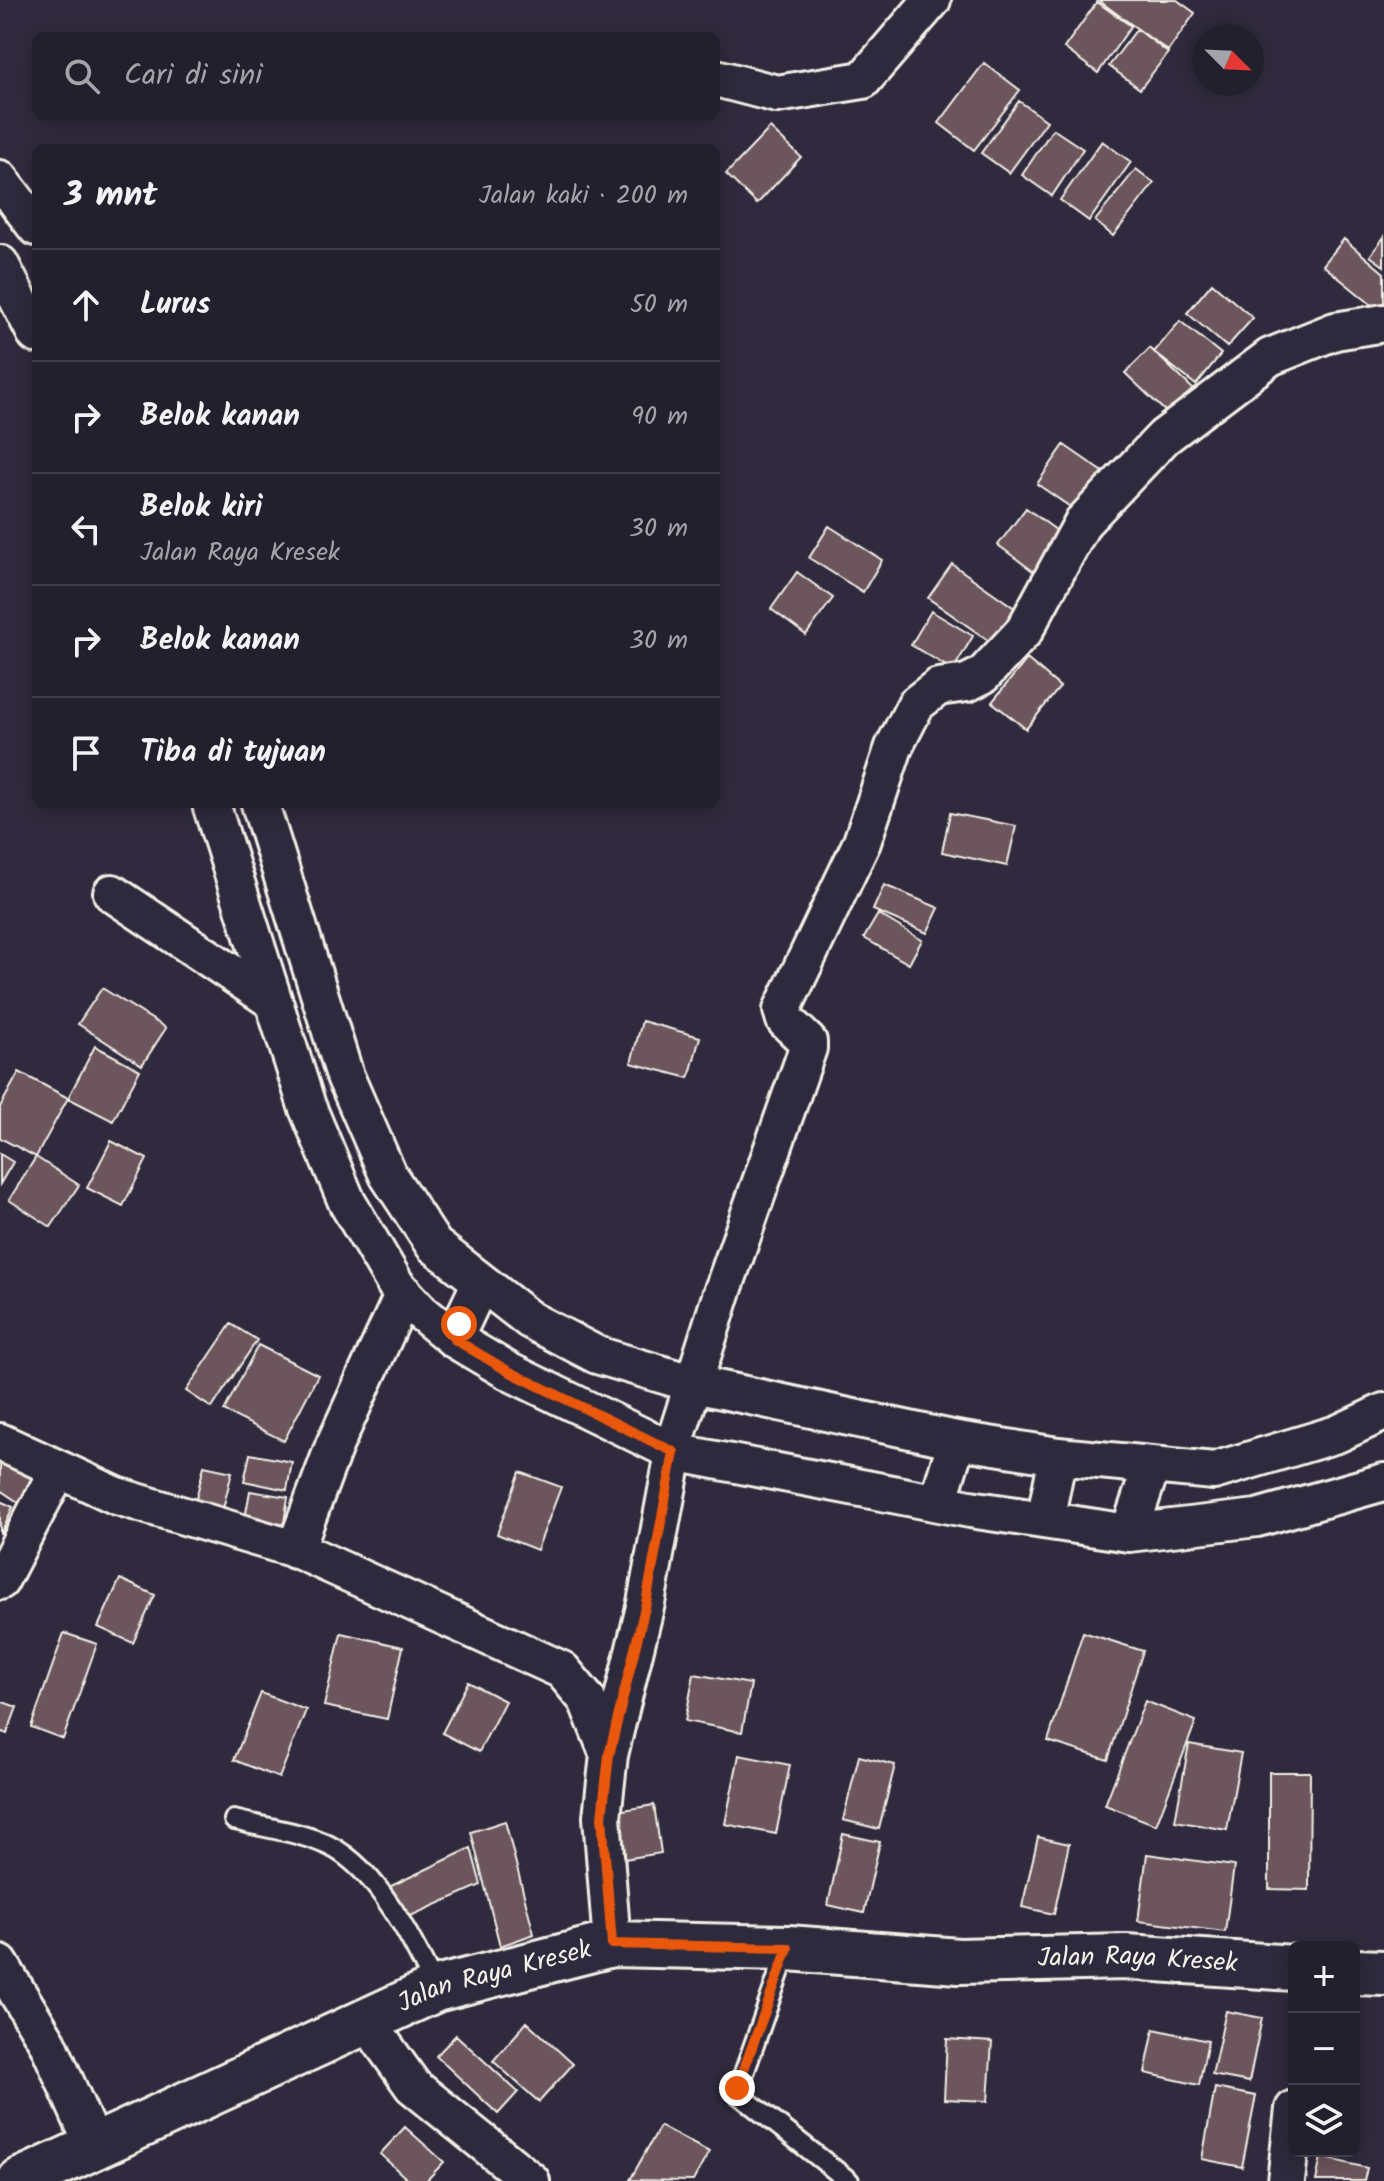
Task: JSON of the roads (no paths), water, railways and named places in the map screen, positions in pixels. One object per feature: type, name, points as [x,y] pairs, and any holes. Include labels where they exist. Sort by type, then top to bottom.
[{"type":"main road","name":"Jalan Raya Kresek","points":[[20,2181],[436,1989],[612,1944],[788,1948],[959,1961],[1126,1957],[1288,1968]]},
{"type":"main road","points":[[1360,1972],[1384,1973]]},
{"type":"street","points":[[720,79],[777,94],[863,80],[932,0]]},
{"type":"street","points":[[0,179],[32,222]]},
{"type":"street","points":[[4,288],[32,328]]},
{"type":"street","points":[[612,1944],[602,1817],[609,1755],[646,1603],[676,1442],[722,1293],[808,1048],[803,1035],[785,1020],[782,1010],[862,842],[894,747],[916,704],[938,687],[967,683],[983,675],[1024,631],[1083,522],[1164,437],[1270,357],[1335,331],[1384,323]]},
{"type":"street","points":[[212,808],[273,1001],[327,1092],[367,1188],[413,1270],[456,1332],[520,1345],[597,1355],[947,1470],[1052,1489],[1150,1470],[1214,1495],[1257,1518],[1384,1482]]},
{"type":"street","points":[[261,808],[327,1092],[367,1188],[413,1270],[477,1288],[520,1345],[676,1442],[947,1470],[1052,1489],[1132,1525],[1214,1495],[1384,1412]]},
{"type":"street","points":[[112,893],[273,1001]]},
{"type":"street","points":[[295,1550],[340,1432],[413,1270]]},
{"type":"street","points":[[456,1332],[477,1288]]},
{"type":"street","points":[[0,1442],[117,1496],[295,1550],[562,1670],[587,1700],[609,1755]]},
{"type":"street","points":[[0,1581],[58,1470]]},
{"type":"street","points":[[1132,1525],[1150,1470]]},
{"type":"street","points":[[0,1964],[48,2043],[94,2147]]},
{"type":"street","points":[[366,2020],[413,2086],[531,2181]]},
{"type":"street","points":[[1286,2181],[1289,2157]]},
{"type":"lane","points":[[234,1820],[330,1846],[355,1864],[416,1947],[436,1989]]},
{"type":"lane","points":[[788,1948],[737,2093],[849,2181]]}]
